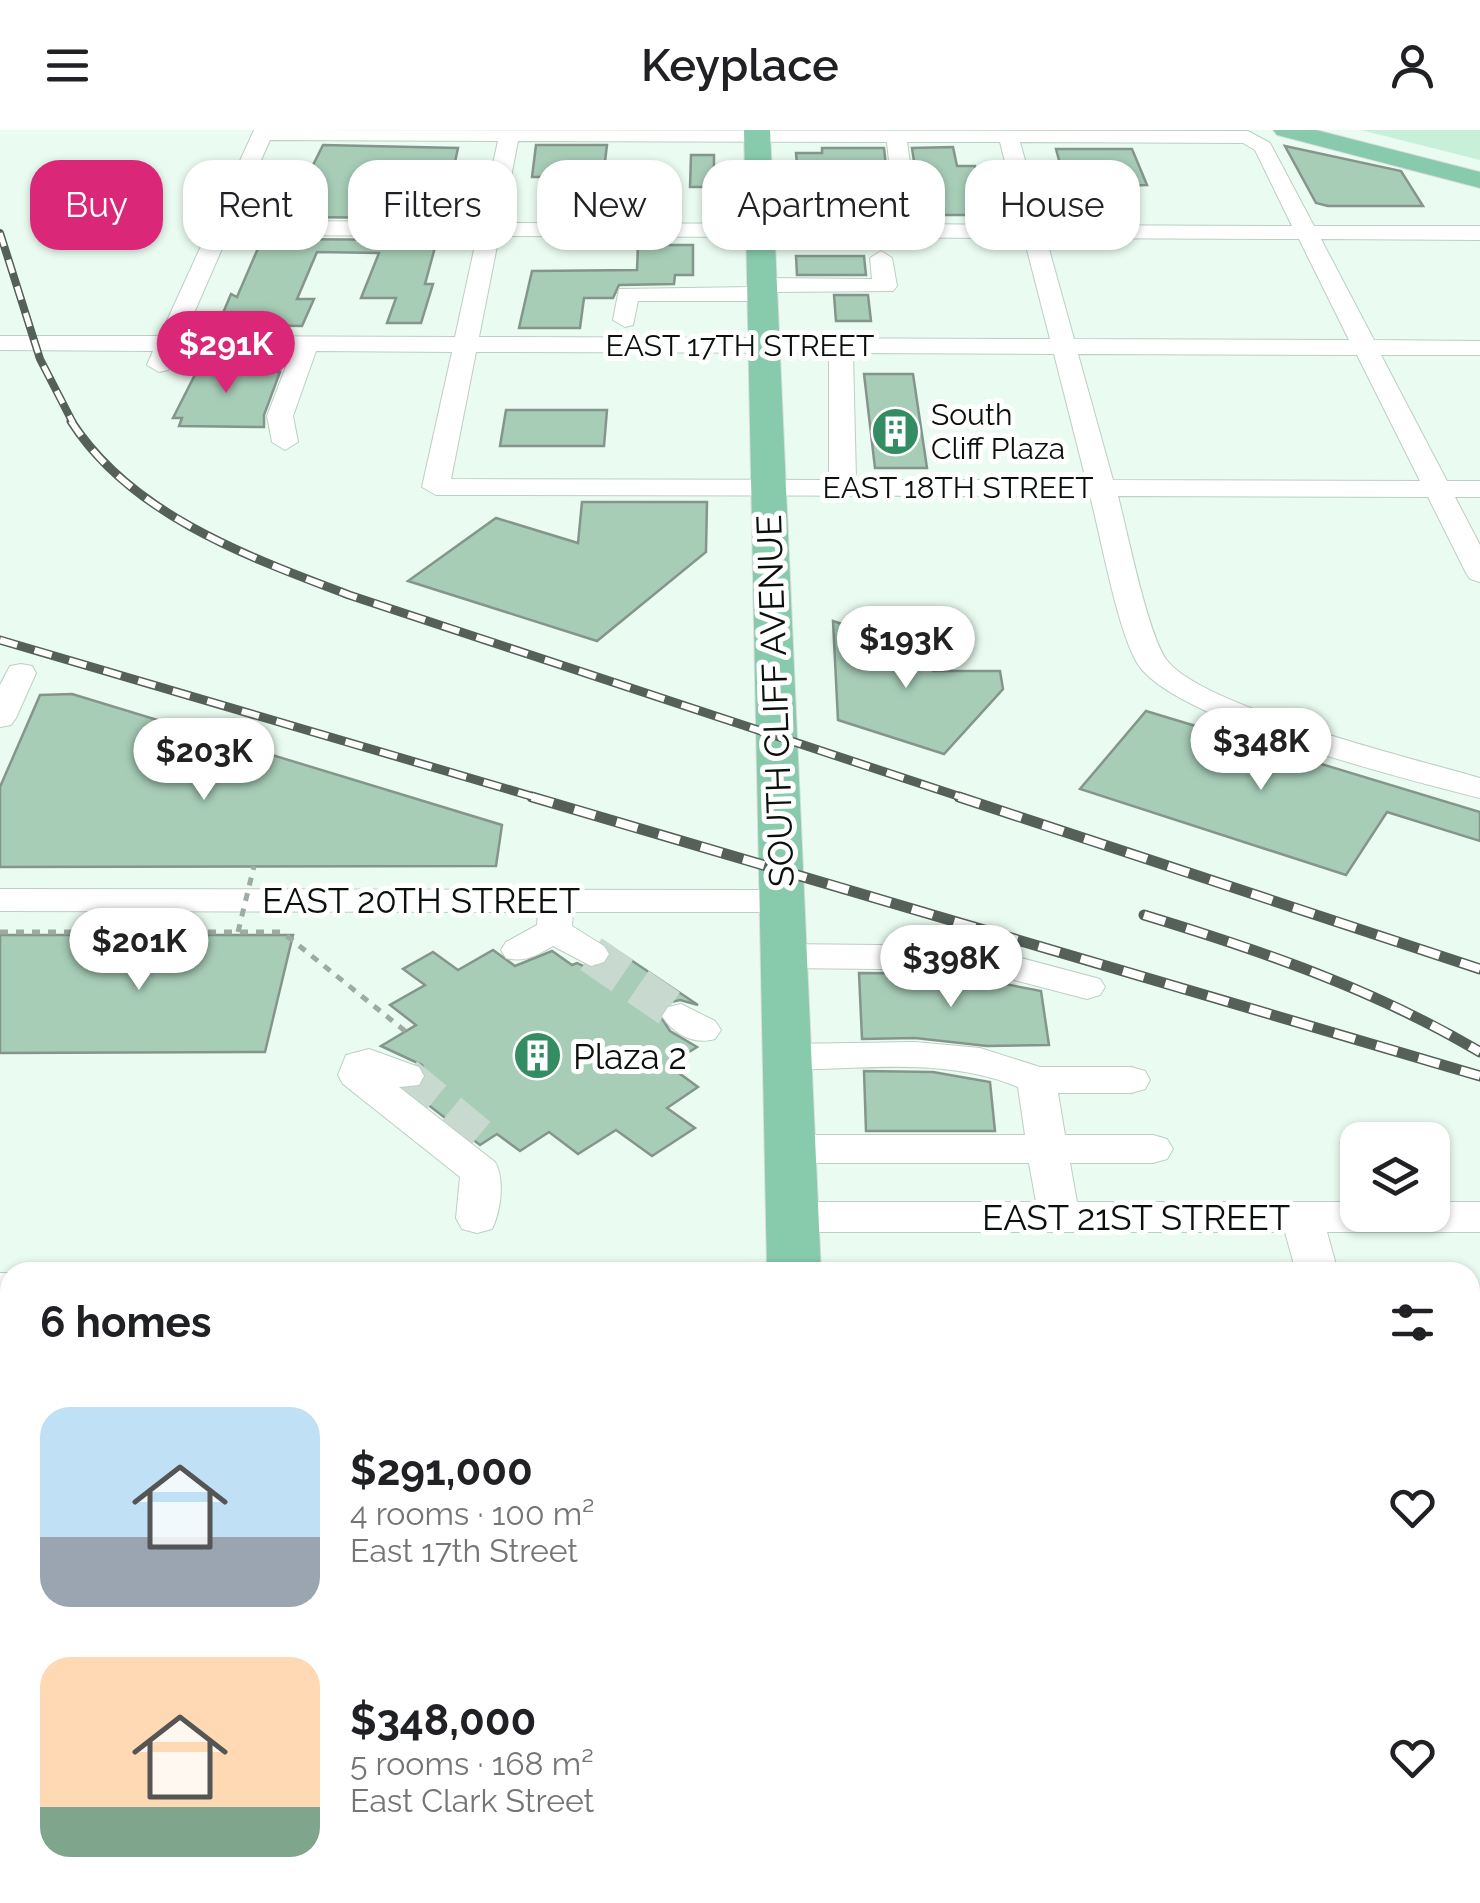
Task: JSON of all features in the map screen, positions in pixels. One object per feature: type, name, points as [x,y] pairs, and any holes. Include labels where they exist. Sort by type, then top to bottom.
[{"type":"main road","points":[[1286,130],[1480,180]]},
{"type":"main road","points":[[1332,130],[1480,168]]},
{"type":"main road","name":"SOUTH CLIFF AVENUE","points":[[757,132],[758,160]]},
{"type":"main road","name":"SOUTH CLIFF AVENUE","points":[[760,250],[794,1262]]},
{"type":"street","points":[[250,160],[263,132],[1248,137],[1263,148],[1480,573]]},
{"type":"street","points":[[504,160],[510,132]]},
{"type":"street","points":[[1001,133],[1010,160]]},
{"type":"street","points":[[896,135],[899,160]]},
{"type":"street","points":[[517,229],[702,230]]},
{"type":"street","points":[[1140,231],[1480,233]]},
{"type":"street","points":[[0,343],[168,344],[210,250]]},
{"type":"street","points":[[467,345],[486,250]]},
{"type":"street","points":[[1040,250],[1141,636],[1152,662],[1174,684],[1238,715],[1480,788]]},
{"type":"street","points":[[630,328],[626,294],[682,294],[760,313],[884,286],[881,258]]},
{"type":"street","points":[[680,320],[682,294]]},
{"type":"street","name":"EAST 17TH STREET","points":[[168,344],[159,364],[249,354],[303,355],[467,345],[760,313],[841,345],[1480,348]]},
{"type":"street","name":"EAST 18TH STREET","points":[[467,345],[436,488],[1480,489]]},
{"type":"street","points":[[841,345],[842,487]]},
{"type":"street","points":[[285,442],[280,416],[303,355]]},
{"type":"street","points":[[0,718],[21,673]]},
{"type":"street","name":"EAST 20TH STREET","points":[[0,900],[555,915],[781,901]]},
{"type":"street","points":[[520,950],[555,915],[590,954]]},
{"type":"street","points":[[783,956],[976,958],[1087,988]]},
{"type":"street","points":[[787,1057],[978,1058],[1012,1067],[1036,1080],[1131,1080]]},
{"type":"street","points":[[405,1076],[369,1062],[360,1064],[356,1075],[483,1157],[477,1218]]},
{"type":"street","points":[[1036,1080],[1058,1217]]},
{"type":"street","points":[[790,1149],[1153,1149]]},
{"type":"street","name":"EAST 21ST STREET","points":[[793,1217],[1480,1218]]},
{"type":"street","points":[[1302,1217],[1313,1262]]},
{"type":"path","points":[[238,932],[254,866]]},
{"type":"path","points":[[0,932],[282,932],[405,1031]]},
{"type":"shaded area","points":[[1361,130],[1480,130],[1480,160]]},
{"type":"building","points":[[323,145],[458,148],[455,160],[348,160],[348,217],[328,217],[328,160],[316,160]]},
{"type":"building","points":[[536,145],[607,145],[605,160],[537,160],[537,177],[532,177]]},
{"type":"building","points":[[1285,146],[1401,171],[1423,206],[1316,203]]},
{"type":"building","points":[[953,147],[957,166],[965,166],[965,215],[945,215],[945,160],[914,160],[912,148]]},
{"type":"building","points":[[822,148],[884,148],[885,160],[797,160],[796,153],[822,153]]},
{"type":"building","points":[[1056,149],[1132,149],[1137,160],[1059,160]]},
{"type":"building","points":[[691,155],[714,155],[714,160],[702,160],[702,187],[690,187]]},
{"type":"building","points":[[328,239],[348,239],[348,250],[434,250],[425,284],[433,284],[421,323],[387,323],[396,298],[361,298],[379,253],[317,252],[297,299],[314,299],[302,326],[242,325],[239,332],[215,332],[231,294],[237,297],[257,250],[328,250]]},
{"type":"building","points":[[682,245],[693,245],[693,275],[675,275],[674,284],[619,285],[613,298],[584,298],[580,328],[519,328],[532,271],[637,270],[638,250],[682,250]]},
{"type":"building","points":[[796,256],[864,256],[866,275],[797,275]]},
{"type":"building","points":[[834,295],[868,295],[871,321],[836,321]]},
{"type":"building","points":[[205,355],[230,355],[223,371],[280,372],[264,415],[264,427],[179,426],[182,418],[173,418]]},
{"type":"building","name":"South Cliff Plaza","points":[[864,374],[913,374],[927,468],[875,468]]},
{"type":"building","points":[[506,410],[607,410],[604,446],[500,446]]},
{"type":"building","points":[[582,502],[707,502],[706,552],[597,641],[408,581],[496,518],[578,543]]},
{"type":"building","points":[[833,621],[931,653],[933,671],[1000,671],[1003,689],[944,754],[838,720]]},
{"type":"building","points":[[72,694],[502,825],[496,866],[0,867],[0,787],[40,695]]},
{"type":"building","points":[[1146,711],[1480,812],[1480,841],[1387,812],[1346,875],[1080,789]]},
{"type":"building","points":[[0,935],[293,935],[265,1052],[0,1053]]},
{"type":"building","name":"Plaza 2","points":[[607,944],[698,1005],[680,1000],[667,1003],[659,1014],[670,1031],[697,1047],[668,1065],[698,1087],[667,1108],[695,1128],[652,1156],[616,1130],[578,1154],[549,1132],[520,1151],[497,1134],[480,1145],[409,1090],[419,1089],[427,1078],[422,1065],[381,1046],[416,1025],[390,1005],[425,985],[403,969],[433,952],[458,970],[493,950],[515,966],[552,951],[572,965],[577,963],[592,970],[605,966],[612,956]]},
{"type":"building","points":[[859,973],[976,974],[988,977],[989,981],[1041,991],[1049,1045],[862,1039]]},
{"type":"building","points":[[864,1071],[933,1072],[990,1082],[995,1131],[866,1131]]},
{"type":"tunnel","points":[[591,954],[681,1016]]},
{"type":"tunnel","points":[[405,1076],[485,1142]]},
{"type":"railway","points":[[0,233],[40,359],[73,423]]},
{"type":"railway","points":[[71,421],[96,454],[159,507],[195,529],[272,565],[349,595],[967,799]]},
{"type":"railway","points":[[0,640],[541,799]]},
{"type":"railway","points":[[532,797],[1480,1076]]},
{"type":"railway","points":[[959,797],[1480,969]]},
{"type":"railway","points":[[1144,915],[1358,990],[1480,1052]]},
{"type":"place","name":"South Cliff Plaza","points":[[896,431]]},
{"type":"place","name":"Plaza 2","points":[[538,1056]]}]
